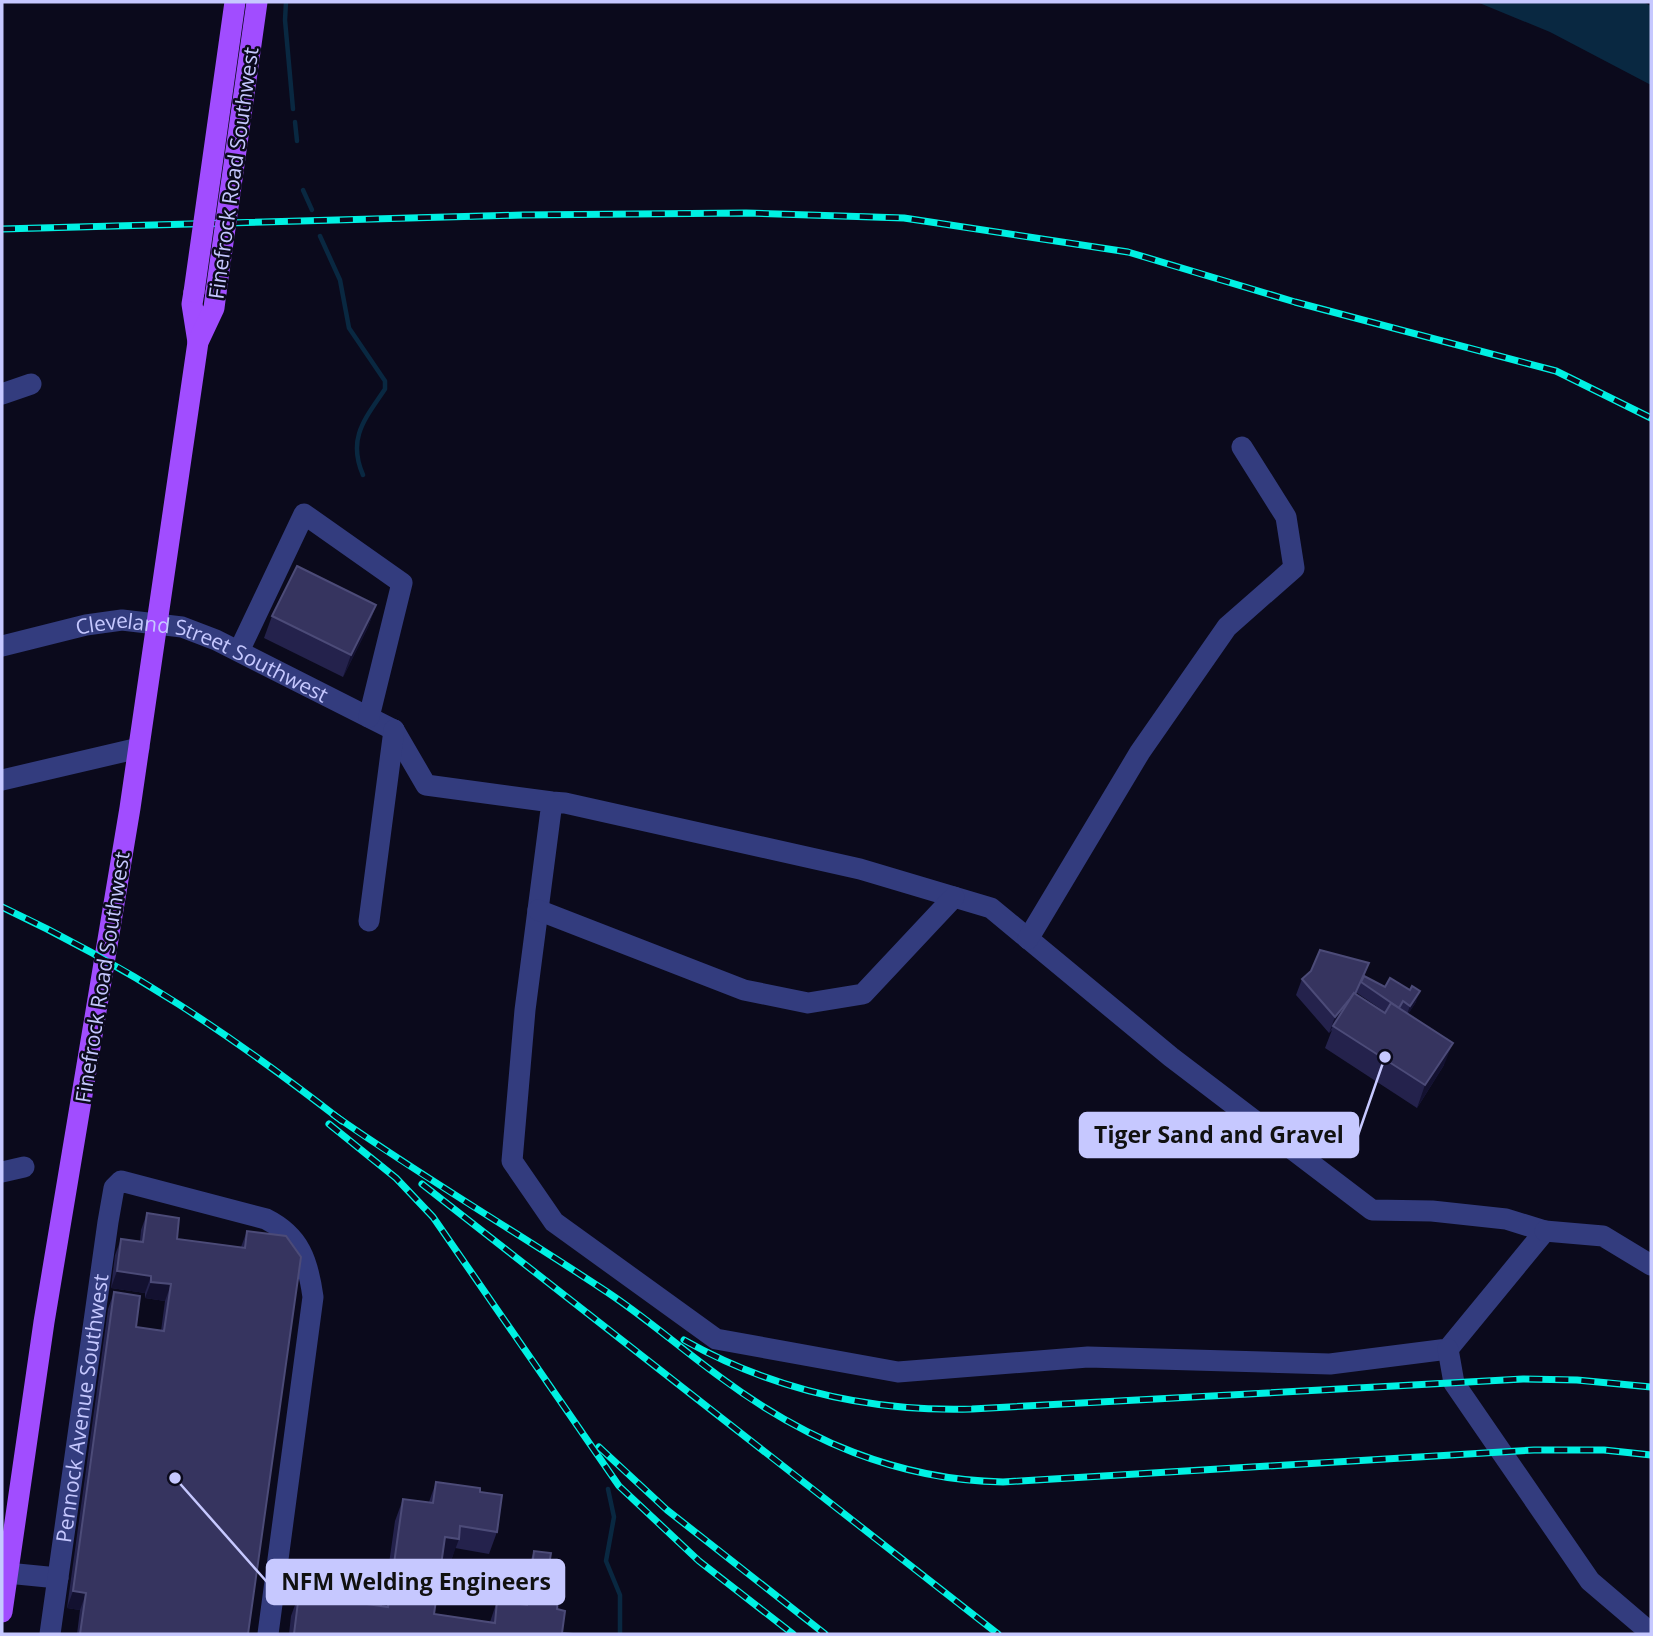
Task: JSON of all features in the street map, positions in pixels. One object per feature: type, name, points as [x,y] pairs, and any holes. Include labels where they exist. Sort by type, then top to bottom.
[{"type":"main road","name":"Finefrock Road Southwest","points":[[198,342],[192,304],[235,2]]},
{"type":"main road","name":"Finefrock Road Southwest","points":[[2,1612],[44,1322],[139,748],[198,342],[214,309],[257,2]]},
{"type":"street","points":[[2,394],[31,384]]},
{"type":"street","points":[[1028,939],[1140,752],[1227,627],[1294,568],[1286,517],[1242,447]]},
{"type":"street","points":[[239,651],[304,513],[402,583],[369,717]]},
{"type":"street","name":"Cleveland Street Southwest","points":[[2,646],[86,625],[122,620],[156,622],[194,630],[394,730]]},
{"type":"street","points":[[394,730],[426,785],[552,802],[860,869],[991,908],[1171,1057],[1372,1210],[1432,1211],[1506,1219],[1545,1231],[1603,1236],[1651,1265]]},
{"type":"street","points":[[369,920],[394,730]]},
{"type":"street","points":[[2,780],[139,748]]},
{"type":"street","points":[[552,802],[525,1010],[512,1161],[554,1222],[716,1339],[898,1372],[1088,1357],[1330,1364],[1448,1349],[1545,1231]]},
{"type":"street","points":[[538,910],[744,990],[808,1003],[863,994],[954,897]]},
{"type":"street","points":[[2,1172],[24,1167]]},
{"type":"street","name":"Pennock Avenue Southwest","points":[[50,1634],[108,1222],[116,1183],[131,1182],[266,1219],[283,1228],[303,1253],[313,1297],[268,1634]]},
{"type":"street","points":[[1448,1349],[1454,1382],[1590,1581],[1651,1633]]},
{"type":"street","points":[[7,1573],[58,1578]]},
{"type":"water","points":[[1477,2],[1643,2],[1651,6],[1651,85],[1550,32]]},
{"type":"building","points":[[297,566],[376,605],[351,655],[272,616]]},
{"type":"building","points":[[1320,950],[1369,963],[1355,994],[1335,1017],[1302,979],[1311,971]]},
{"type":"building","points":[[1364,976],[1385,987],[1390,978],[1410,990],[1412,986],[1420,991],[1410,1006],[1403,1001],[1399,1008],[1361,982]]},
{"type":"building","points":[[1354,993],[1385,1013],[1391,1003],[1453,1043],[1425,1085],[1333,1026]]},
{"type":"building","points":[[147,1213],[179,1218],[177,1239],[245,1248],[247,1231],[286,1236],[301,1257],[248,1634],[80,1634],[86,1593],[73,1591],[114,1292],[140,1296],[136,1327],[164,1331],[171,1284],[151,1282],[151,1276],[117,1271],[121,1239],[143,1242]]},
{"type":"building","points":[[436,1482],[480,1488],[480,1492],[502,1495],[497,1532],[460,1526],[459,1539],[445,1537],[434,1614],[495,1623],[497,1601],[527,1605],[534,1551],[551,1553],[549,1565],[562,1567],[557,1609],[565,1611],[562,1633],[573,1634],[294,1634],[299,1594],[388,1607],[403,1499],[433,1503]]},
{"type":"waterway","points":[[286,2],[285,20],[293,109]]},
{"type":"waterway","points":[[295,122],[297,141]]},
{"type":"waterway","points":[[303,190],[312,210]]},
{"type":"waterway","points":[[320,236],[340,280],[349,328],[385,381],[385,389],[360,429],[357,450],[363,475]]},
{"type":"waterway","points":[[608,1489],[614,1517],[606,1561],[620,1595],[620,1634]]},
{"type":"railway","points":[[2,229],[522,215],[746,213],[904,218],[1128,252],[1295,302],[1556,371],[1651,418]]},
{"type":"railway","points":[[2,907],[93,954],[178,1004],[260,1059],[342,1121]]},
{"type":"railway","points":[[334,1115],[617,1298],[752,1400],[819,1437],[889,1465],[926,1474],[1003,1482],[1534,1450],[1604,1450],[1651,1455]]},
{"type":"railway","points":[[329,1124],[396,1178],[433,1217],[619,1486],[699,1561],[793,1634]]},
{"type":"railway","points":[[422,1184],[998,1634]]},
{"type":"railway","points":[[684,1340],[752,1372],[788,1385],[860,1402],[934,1409],[1523,1379],[1577,1380],[1651,1387]]},
{"type":"railway","points":[[599,1447],[667,1510],[825,1634]]},
{"type":"place","name":"Tiger Sand and Gravel","points":[[1385,1057]]},
{"type":"place","name":"NFM Welding Engineers","points":[[175,1478]]}]
